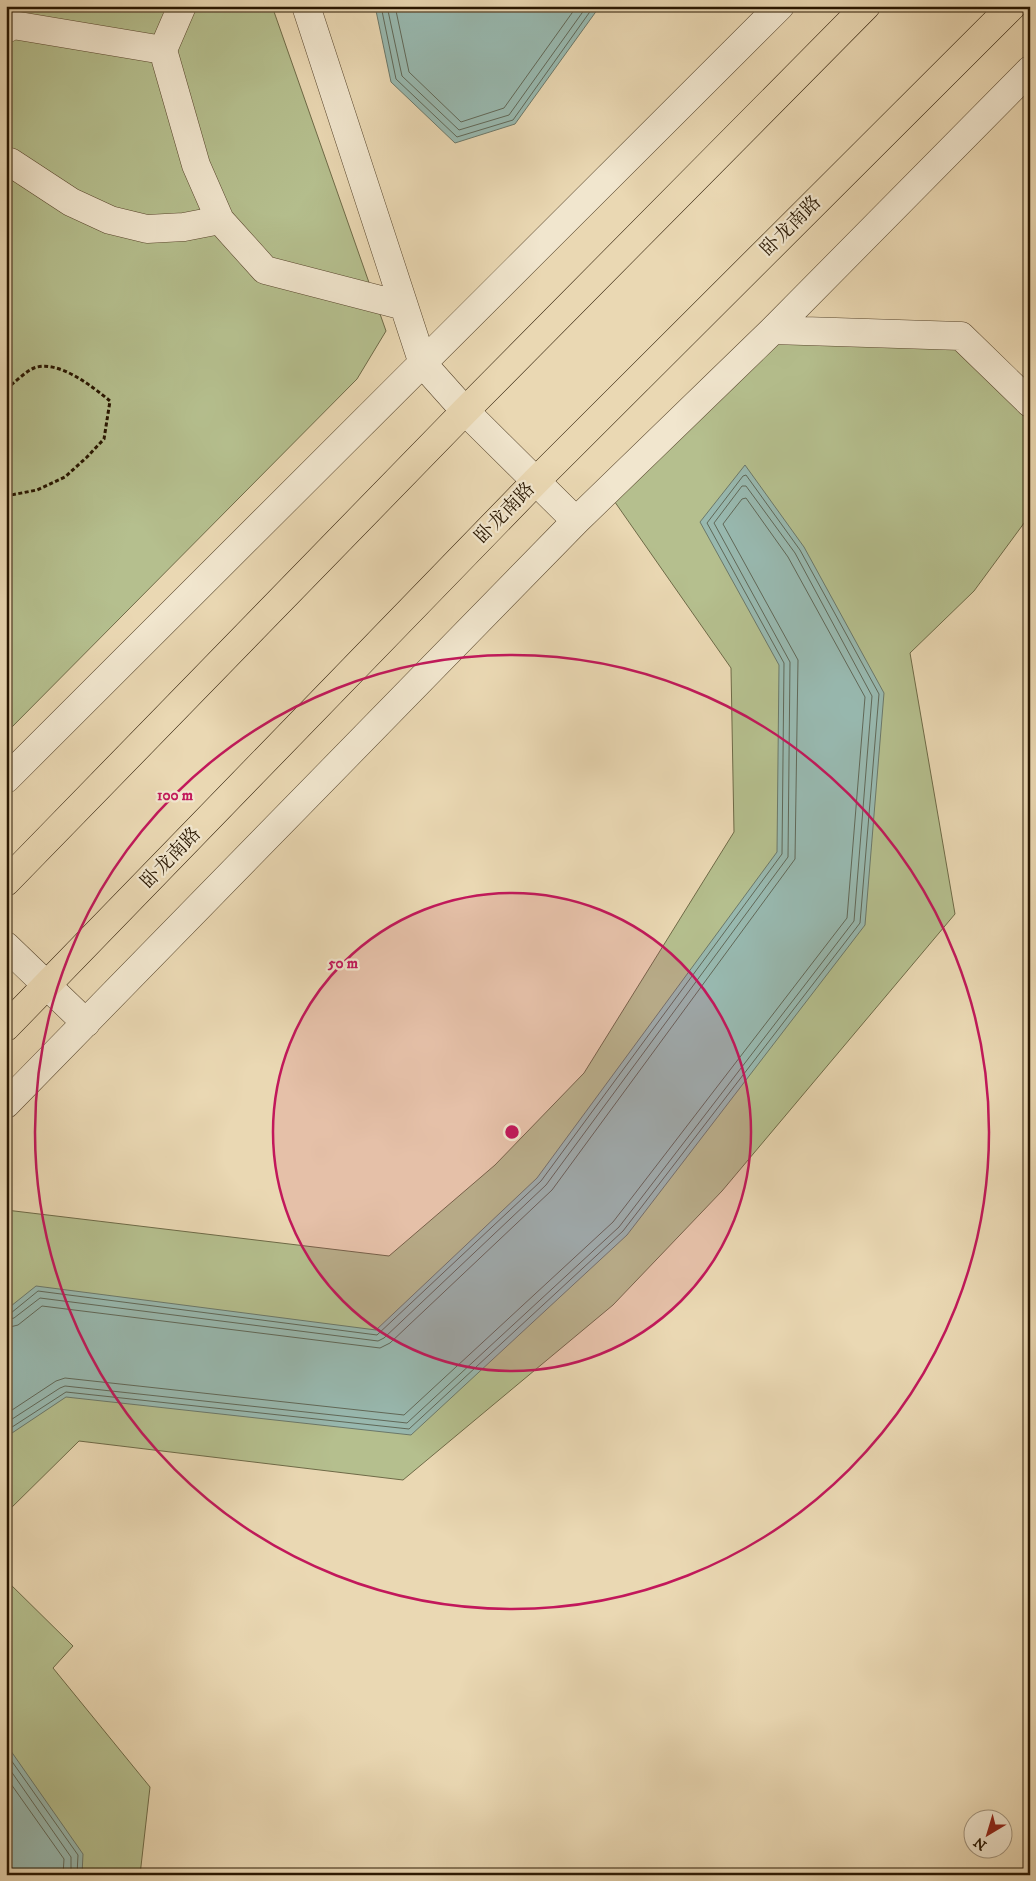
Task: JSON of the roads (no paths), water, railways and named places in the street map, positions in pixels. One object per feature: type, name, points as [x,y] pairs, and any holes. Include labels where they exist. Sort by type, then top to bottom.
[{"type":"highway","points":[[6,882],[465,411],[866,6]]},
{"type":"highway","name":"卧龙南路","points":[[6,1027],[536,481],[1012,6]]},
{"type":"street","points":[[182,6],[164,50],[196,165],[220,220],[265,270],[404,306]]},
{"type":"street","points":[[306,6],[423,364],[465,411],[576,521]]},
{"type":"street","points":[[6,779],[780,6]]},
{"type":"street","points":[[6,29],[13,25],[164,50]]},
{"type":"street","points":[[6,1104],[576,521],[773,330],[1030,70]]},
{"type":"street","points":[[6,161],[71,202],[110,220],[147,229],[184,227],[220,220]]},
{"type":"street","points":[[773,330],[961,336],[1030,403]]},
{"type":"street","points":[[6,946],[86,1023]]},
{"type":"water","points":[[375,6],[600,6],[515,124],[455,143],[391,82]]},
{"type":"water","points":[[745,465],[804,547],[884,693],[865,925],[627,1235],[411,1435],[66,1397],[6,1437],[6,1310],[36,1286],[376,1330],[537,1178],[777,852],[779,665],[700,522]]},
{"type":"water","points":[[6,1744],[83,1854],[82,1875],[6,1875]]}]
